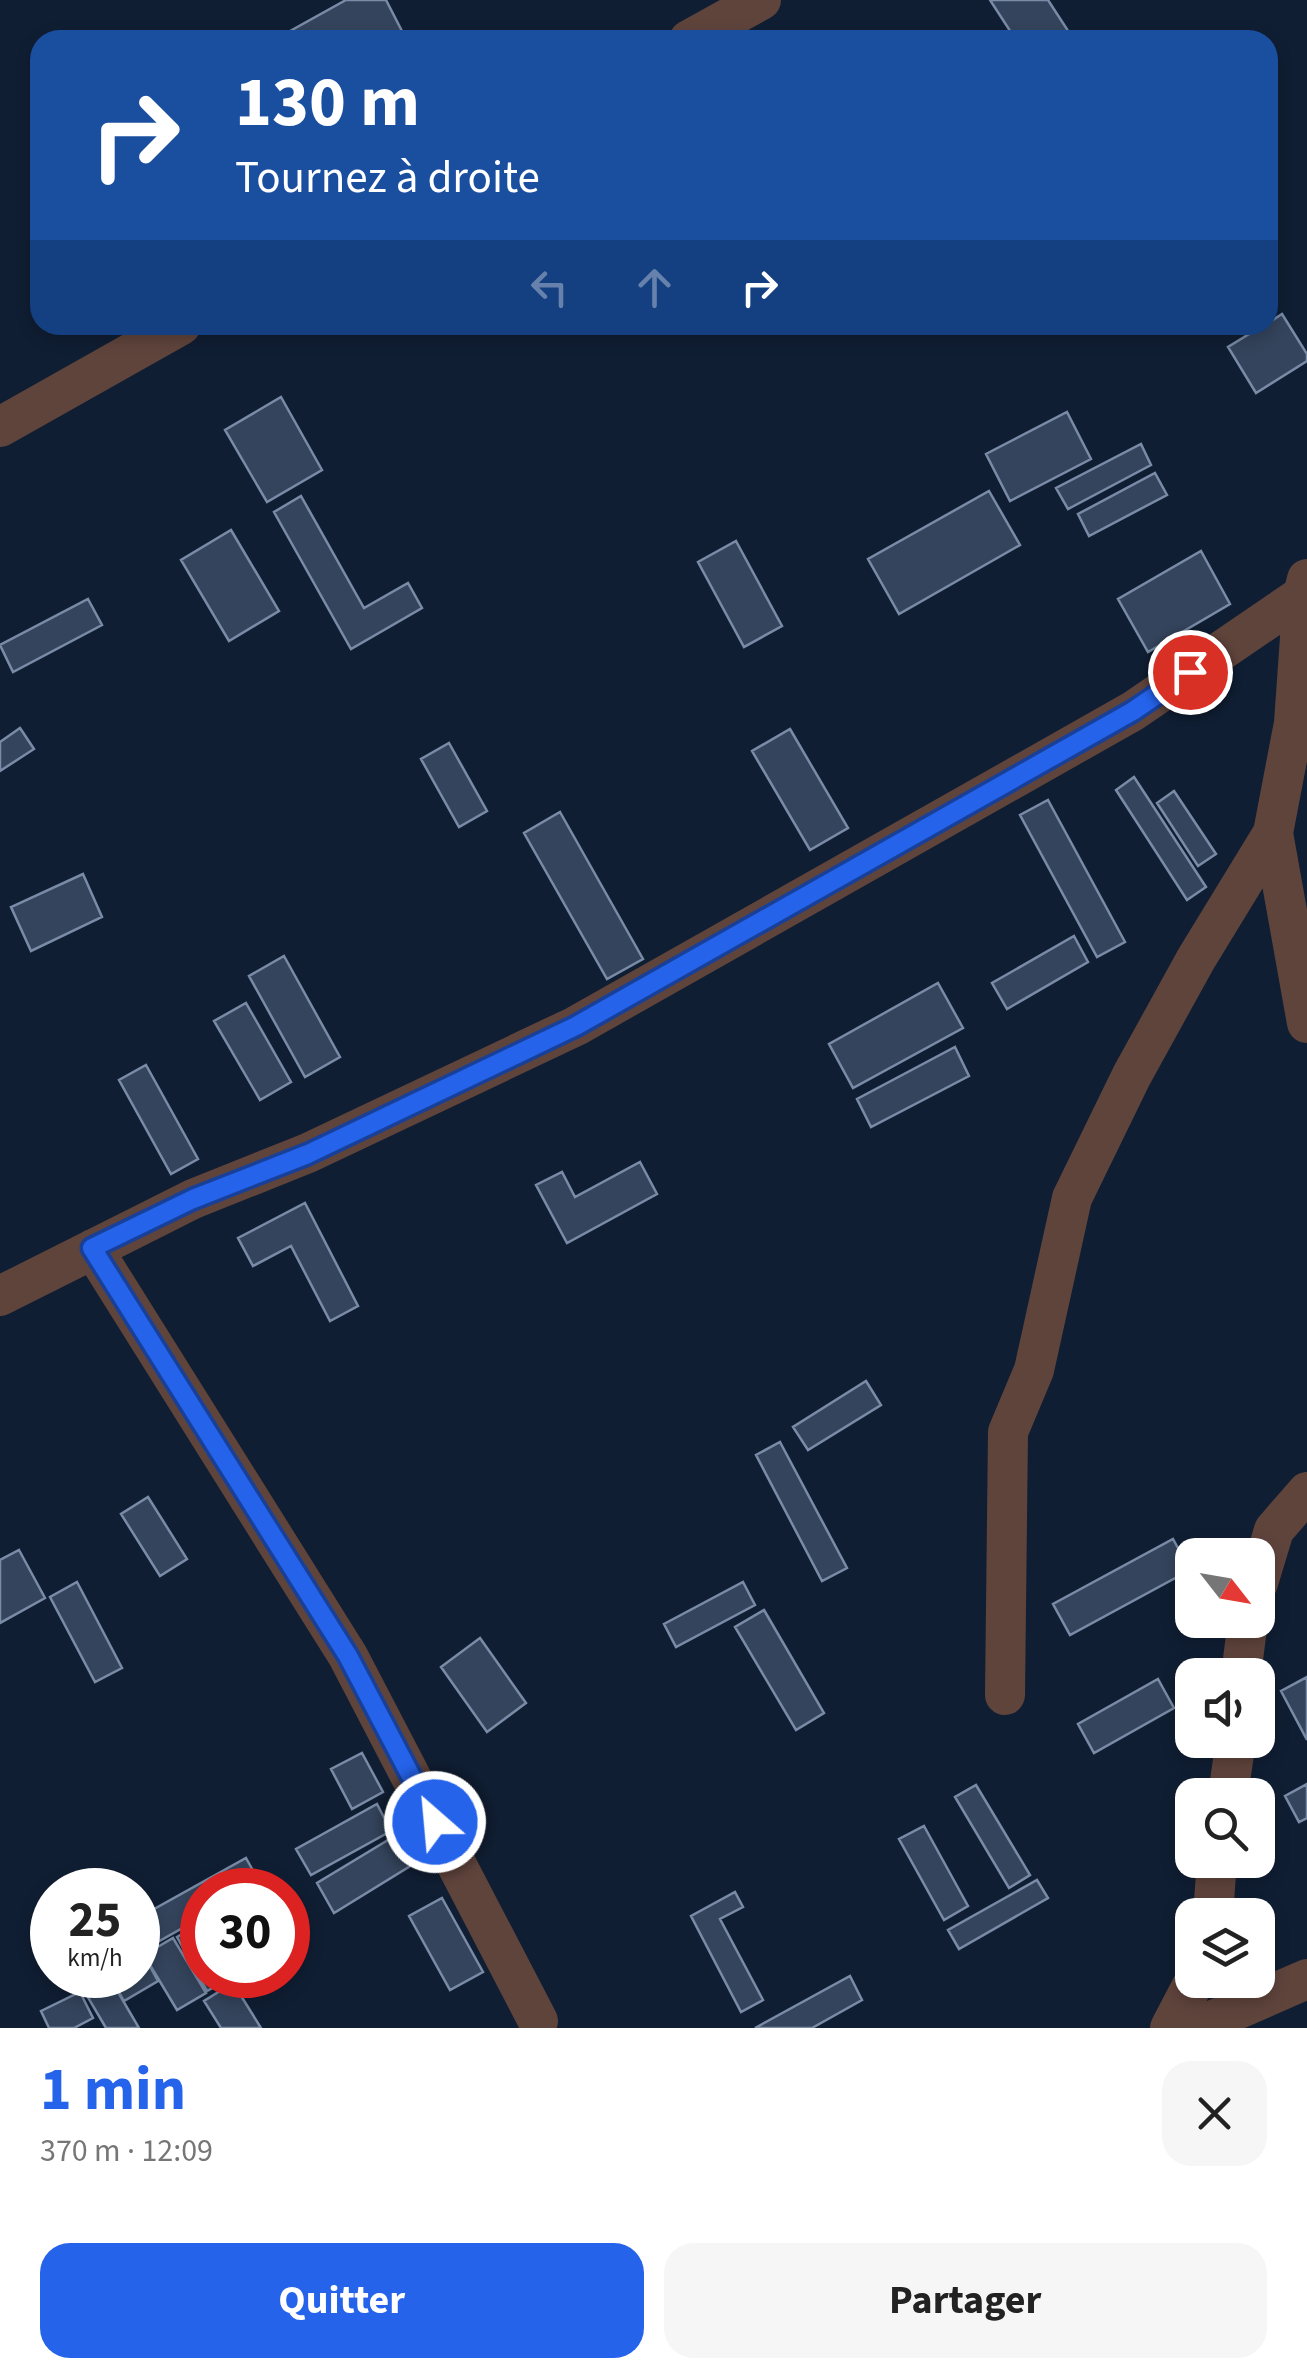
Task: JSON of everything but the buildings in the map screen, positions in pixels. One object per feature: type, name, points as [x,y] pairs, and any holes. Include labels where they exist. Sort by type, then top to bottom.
[{"type":"street","points":[[707,30],[761,0]]},
{"type":"street","points":[[0,426],[163,335]]},
{"type":"street","points":[[1005,1695],[1008,1432],[1034,1370],[1072,1198],[1196,959],[1272,833],[1294,723],[1305,587]]},
{"type":"street","points":[[0,1296],[193,1199],[308,1154],[576,1026],[1133,711],[1305,587]]},
{"type":"street","points":[[1272,833],[1307,1023]]},
{"type":"street","points":[[92,1248],[348,1656],[538,2021]]},
{"type":"street","points":[[1272,1538],[1307,1492]]},
{"type":"street","points":[[1196,2028],[1307,1979]]},
{"type":"street","points":[[1170,2028],[1186,1998]]},
{"type":"route","points":[[435,1822],[348,1656],[92,1248],[193,1199],[308,1154],[576,1026],[1133,711],[1190,672]]}]
